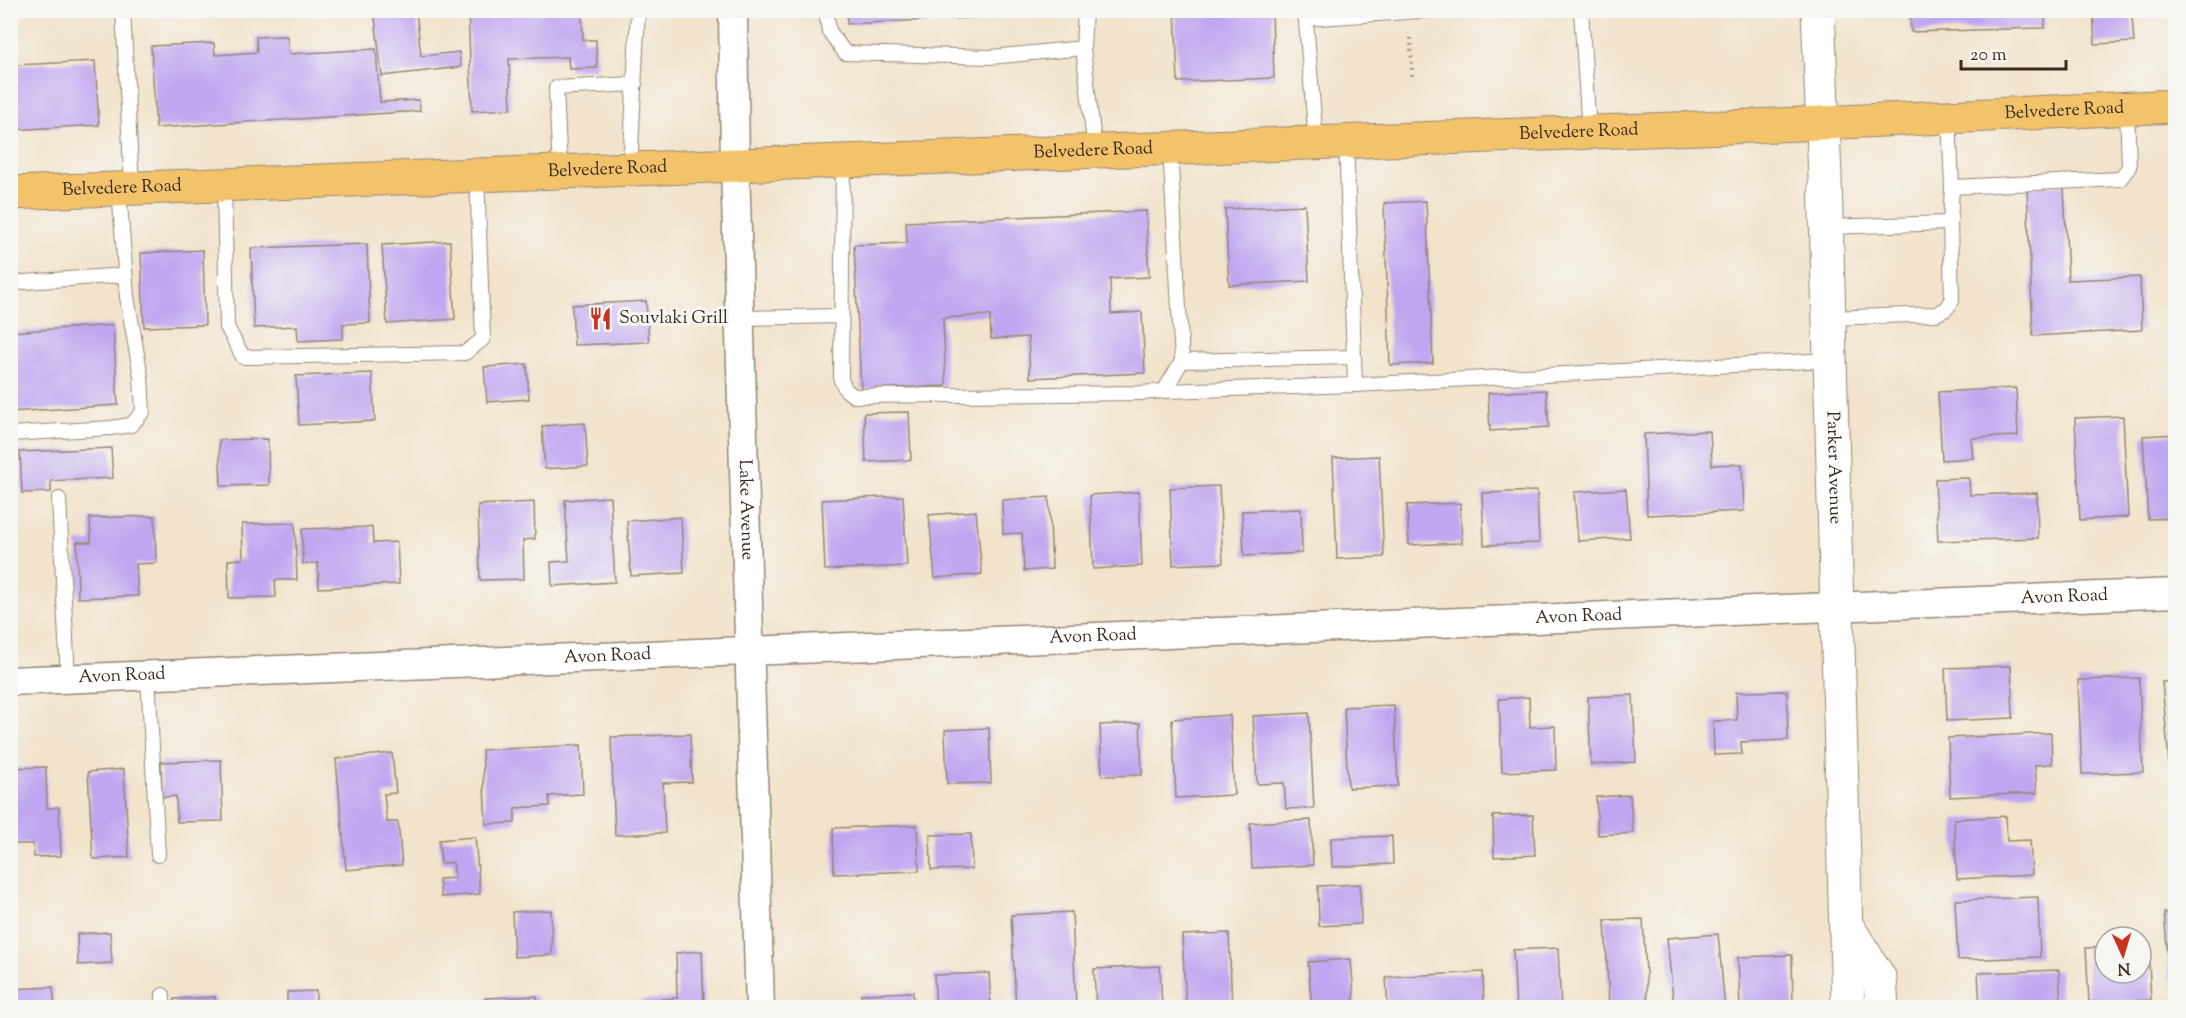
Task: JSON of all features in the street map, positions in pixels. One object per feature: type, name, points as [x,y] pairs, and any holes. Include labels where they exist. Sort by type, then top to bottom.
[{"type":"main road","name":"Belvedere Road","points":[[10,194],[1824,123],[2175,106]]},
{"type":"street","name":"Lake Avenue","points":[[733,10],[735,165],[760,1008]]},
{"type":"street","name":"Parker Avenue","points":[[1818,10],[1824,123],[1848,1008]]},
{"type":"street","name":"Avon Road","points":[[10,681],[2175,593]]},
{"type":"street","points":[[1846,924],[1880,979],[1882,1008]]},
{"type":"lane","points":[[10,434],[131,425],[143,412],[141,377],[125,275],[123,10]]},
{"type":"lane","points":[[630,169],[638,10]]},
{"type":"lane","points":[[826,10],[830,31],[845,53],[991,57],[1083,48]]},
{"type":"lane","points":[[1084,10],[1083,48],[1095,151]]},
{"type":"lane","points":[[1355,385],[1331,142],[1306,15],[1433,10]]},
{"type":"lane","points":[[1581,10],[1589,132]]},
{"type":"lane","points":[[560,172],[556,88],[635,84]]},
{"type":"lane","points":[[1952,187],[2120,178],[2129,167],[2127,108]]},
{"type":"lane","points":[[1829,318],[1936,314],[1946,309],[1953,301],[1949,117]]},
{"type":"lane","points":[[1164,390],[1182,361],[1170,148]]},
{"type":"lane","points":[[843,161],[841,380],[846,390],[854,396],[1141,393],[1164,390],[1355,385],[1830,360]]},
{"type":"lane","points":[[224,185],[227,327],[243,357],[465,353],[483,339],[477,175]]},
{"type":"lane","points":[[1827,227],[1950,223]]},
{"type":"lane","points":[[10,283],[125,275]]},
{"type":"lane","points":[[740,318],[841,316]]},
{"type":"lane","points":[[1182,361],[1354,357]]},
{"type":"lane","points":[[59,499],[68,679]]},
{"type":"lane","points":[[148,676],[158,855]]},
{"type":"path","points":[[1412,38],[1412,76]]},
{"type":"building","points":[[374,10],[416,10],[421,56],[459,52],[461,67],[382,76]]},
{"type":"building","points":[[468,10],[582,10],[583,40],[596,40],[597,68],[569,69],[568,57],[509,59],[511,109],[472,111]]},
{"type":"building","points":[[847,10],[1030,10],[1030,15],[847,24]]},
{"type":"building","points":[[1175,10],[1272,10],[1274,78],[1178,82]]},
{"type":"building","points":[[1910,10],[2045,10],[2045,28],[1911,32]]},
{"type":"building","points":[[2093,10],[2176,10],[2176,15],[2132,17],[2134,42],[2095,44]]},
{"type":"building","points":[[14,28],[16,65],[95,61],[99,125],[10,130],[10,29]]},
{"type":"building","points":[[287,36],[289,54],[376,49],[380,102],[419,100],[420,111],[156,128],[151,46],[214,43],[215,55],[257,52],[256,37]]},
{"type":"building","points":[[2064,185],[2068,280],[2140,277],[2142,330],[2033,336],[2027,187]]},
{"type":"building","points":[[1426,201],[1433,363],[1390,365],[1384,203]]},
{"type":"building","points":[[1305,205],[1309,281],[1229,285],[1225,209]]},
{"type":"building","points":[[1146,211],[1149,277],[1110,279],[1111,314],[1142,312],[1145,373],[1030,378],[1028,337],[991,339],[990,315],[943,318],[946,386],[861,389],[854,245],[907,243],[906,222]]},
{"type":"building","points":[[450,241],[455,319],[387,324],[382,245]]},
{"type":"building","points":[[367,244],[370,323],[343,324],[343,339],[298,341],[297,326],[254,328],[251,248]]},
{"type":"building","points":[[203,250],[205,325],[144,327],[141,253]]},
{"type":"building","points":[[646,301],[649,342],[574,345],[572,305]]},
{"type":"building","points":[[113,325],[118,405],[10,412],[10,332]]},
{"type":"building","points":[[527,364],[529,399],[487,402],[484,367]]},
{"type":"building","points":[[372,373],[375,421],[299,425],[296,376]]},
{"type":"building","points":[[2016,388],[2018,436],[1971,438],[1973,458],[1942,460],[1938,392]]},
{"type":"building","points":[[1546,390],[1549,427],[1490,431],[1488,393]]},
{"type":"building","points":[[909,412],[911,460],[866,462],[864,413]]},
{"type":"building","points":[[2123,416],[2128,517],[2080,520],[2075,418]]},
{"type":"building","points":[[585,423],[588,466],[545,469],[542,426]]},
{"type":"building","points":[[1710,431],[1712,465],[1742,464],[1744,511],[1647,515],[1644,434]]},
{"type":"building","points":[[2176,434],[2176,518],[2148,519],[2143,436]]},
{"type":"building","points":[[268,439],[269,485],[221,486],[219,440]]},
{"type":"building","points":[[111,448],[113,478],[51,481],[51,492],[22,493],[20,452]]},
{"type":"building","points":[[1379,456],[1384,557],[1337,559],[1333,458]]},
{"type":"building","points":[[1969,478],[1970,495],[2037,493],[2038,538],[1938,541],[1935,479]]},
{"type":"building","points":[[1219,486],[1223,563],[1173,565],[1170,488]]},
{"type":"building","points":[[1626,489],[1630,538],[1578,541],[1574,492]]},
{"type":"building","points":[[1537,491],[1539,543],[1484,545],[1482,493]]},
{"type":"building","points":[[1139,492],[1142,566],[1093,569],[1090,495]]},
{"type":"building","points":[[903,496],[907,566],[825,570],[822,500]]},
{"type":"building","points":[[610,497],[615,582],[552,586],[551,562],[569,561],[565,500]]},
{"type":"building","points":[[1049,497],[1052,569],[1024,571],[1022,533],[1003,534],[1002,500]]},
{"type":"building","points":[[534,502],[535,539],[523,540],[524,579],[480,580],[478,505]]},
{"type":"building","points":[[1460,503],[1462,543],[1409,545],[1407,505]]},
{"type":"building","points":[[1301,509],[1302,553],[1244,556],[1242,511]]},
{"type":"building","points":[[976,511],[982,574],[935,578],[929,515]]},
{"type":"building","points":[[155,516],[156,563],[136,564],[138,596],[78,598],[77,542],[91,542],[90,518]]},
{"type":"building","points":[[681,517],[684,573],[631,576],[627,521]]},
{"type":"building","points":[[295,523],[297,580],[275,580],[276,597],[229,598],[228,560],[243,559],[242,524]]},
{"type":"building","points":[[372,527],[373,543],[397,542],[399,584],[319,588],[318,563],[303,564],[302,529]]},
{"type":"building","points":[[2011,666],[2013,718],[1947,721],[1945,668]]},
{"type":"building","points":[[2139,678],[2143,772],[2082,774],[2078,680]]},
{"type":"building","points":[[2176,681],[2176,763],[2169,763],[2162,682]]},
{"type":"building","points":[[1787,691],[1788,740],[1741,742],[1742,754],[1714,755],[1713,721],[1737,720],[1736,692]]},
{"type":"building","points":[[1633,695],[1636,762],[1591,765],[1588,697]]},
{"type":"building","points":[[1529,697],[1530,727],[1555,726],[1556,770],[1502,772],[1499,699]]},
{"type":"building","points":[[1394,705],[1398,786],[1348,788],[1344,707]]},
{"type":"building","points":[[1309,713],[1314,808],[1286,809],[1284,783],[1257,784],[1253,716]]},
{"type":"building","points":[[1230,715],[1234,795],[1176,798],[1172,719]]},
{"type":"building","points":[[1140,723],[1142,775],[1102,776],[1100,725]]},
{"type":"building","points":[[989,728],[991,783],[947,784],[945,730]]},
{"type":"building","points":[[2051,733],[2052,764],[2035,765],[2037,793],[1950,797],[1948,738]]},
{"type":"building","points":[[690,734],[692,782],[663,783],[665,833],[615,835],[611,737]]},
{"type":"building","points":[[581,745],[583,794],[549,796],[550,806],[515,808],[515,823],[486,824],[482,750]]},
{"type":"building","points":[[392,753],[396,793],[384,794],[387,822],[398,822],[402,865],[346,870],[336,759]]},
{"type":"building","points":[[221,760],[223,821],[177,822],[176,796],[162,797],[161,762]]},
{"type":"building","points":[[46,767],[47,808],[59,807],[61,856],[34,857],[33,844],[10,844],[10,768]]},
{"type":"building","points":[[124,769],[129,857],[93,859],[88,772]]},
{"type":"building","points":[[1630,795],[1633,833],[1598,835],[1596,797]]},
{"type":"building","points":[[1533,815],[1535,855],[1494,857],[1493,816]]},
{"type":"building","points":[[2006,816],[2007,841],[2030,840],[2032,875],[1957,879],[1954,819]]},
{"type":"building","points":[[1311,820],[1313,865],[1252,868],[1250,823]]},
{"type":"building","points":[[917,825],[919,871],[834,874],[833,828]]},
{"type":"building","points":[[971,834],[972,869],[931,870],[930,835]]},
{"type":"building","points":[[1392,836],[1393,864],[1332,867],[1331,838]]},
{"type":"building","points":[[475,837],[480,894],[441,897],[439,879],[455,878],[453,862],[441,864],[439,840]]},
{"type":"building","points":[[1360,884],[1361,924],[1319,926],[1318,886]]},
{"type":"building","points":[[2038,897],[2040,957],[1958,960],[1955,900]]},
{"type":"building","points":[[551,910],[552,955],[514,957],[512,912]]},
{"type":"building","points":[[1072,912],[1076,1008],[1016,1008],[1011,915]]},
{"type":"building","points":[[2164,913],[2176,913],[2176,980],[2170,980]]},
{"type":"building","points":[[1643,919],[1648,1008],[1609,1008],[1605,920]]},
{"type":"building","points":[[110,932],[112,963],[78,965],[77,934]]},
{"type":"building","points":[[1229,933],[1232,1008],[1186,1008],[1182,935]]},
{"type":"building","points":[[1718,934],[1725,1008],[1674,1008],[1667,938]]},
{"type":"building","points":[[1558,948],[1561,1008],[1516,1008],[1513,950]]},
{"type":"building","points":[[2086,948],[2093,948],[2093,985],[2150,985],[2151,1000],[2089,1002]]},
{"type":"building","points":[[702,951],[704,1008],[641,1008],[641,1000],[677,998],[676,953]]},
{"type":"building","points":[[1792,955],[1793,1007],[1740,1008],[1738,957]]},
{"type":"building","points":[[1351,959],[1355,1008],[1312,1008],[1308,962]]},
{"type":"building","points":[[1160,966],[1162,1008],[1096,1008],[1094,969]]},
{"type":"building","points":[[2059,970],[2061,1008],[1980,1008],[1978,973]]},
{"type":"building","points":[[1483,972],[1484,1008],[1388,1008],[1386,977]]},
{"type":"building","points":[[989,973],[991,1008],[936,1008],[934,975]]},
{"type":"building","points":[[53,987],[55,1008],[12,1008],[12,989]]},
{"type":"building","points":[[316,991],[316,1005],[356,1002],[356,1008],[287,1008],[287,992]]},
{"type":"building","points":[[913,992],[913,1008],[828,1008],[828,1006],[861,1004],[861,994]]},
{"type":"building","points":[[537,996],[537,1008],[485,1008],[485,998]]},
{"type":"building","points":[[215,997],[216,1008],[175,1008],[174,999]]},
{"type":"place","name":"Souvlaki Grill","points":[[601,319]]}]
